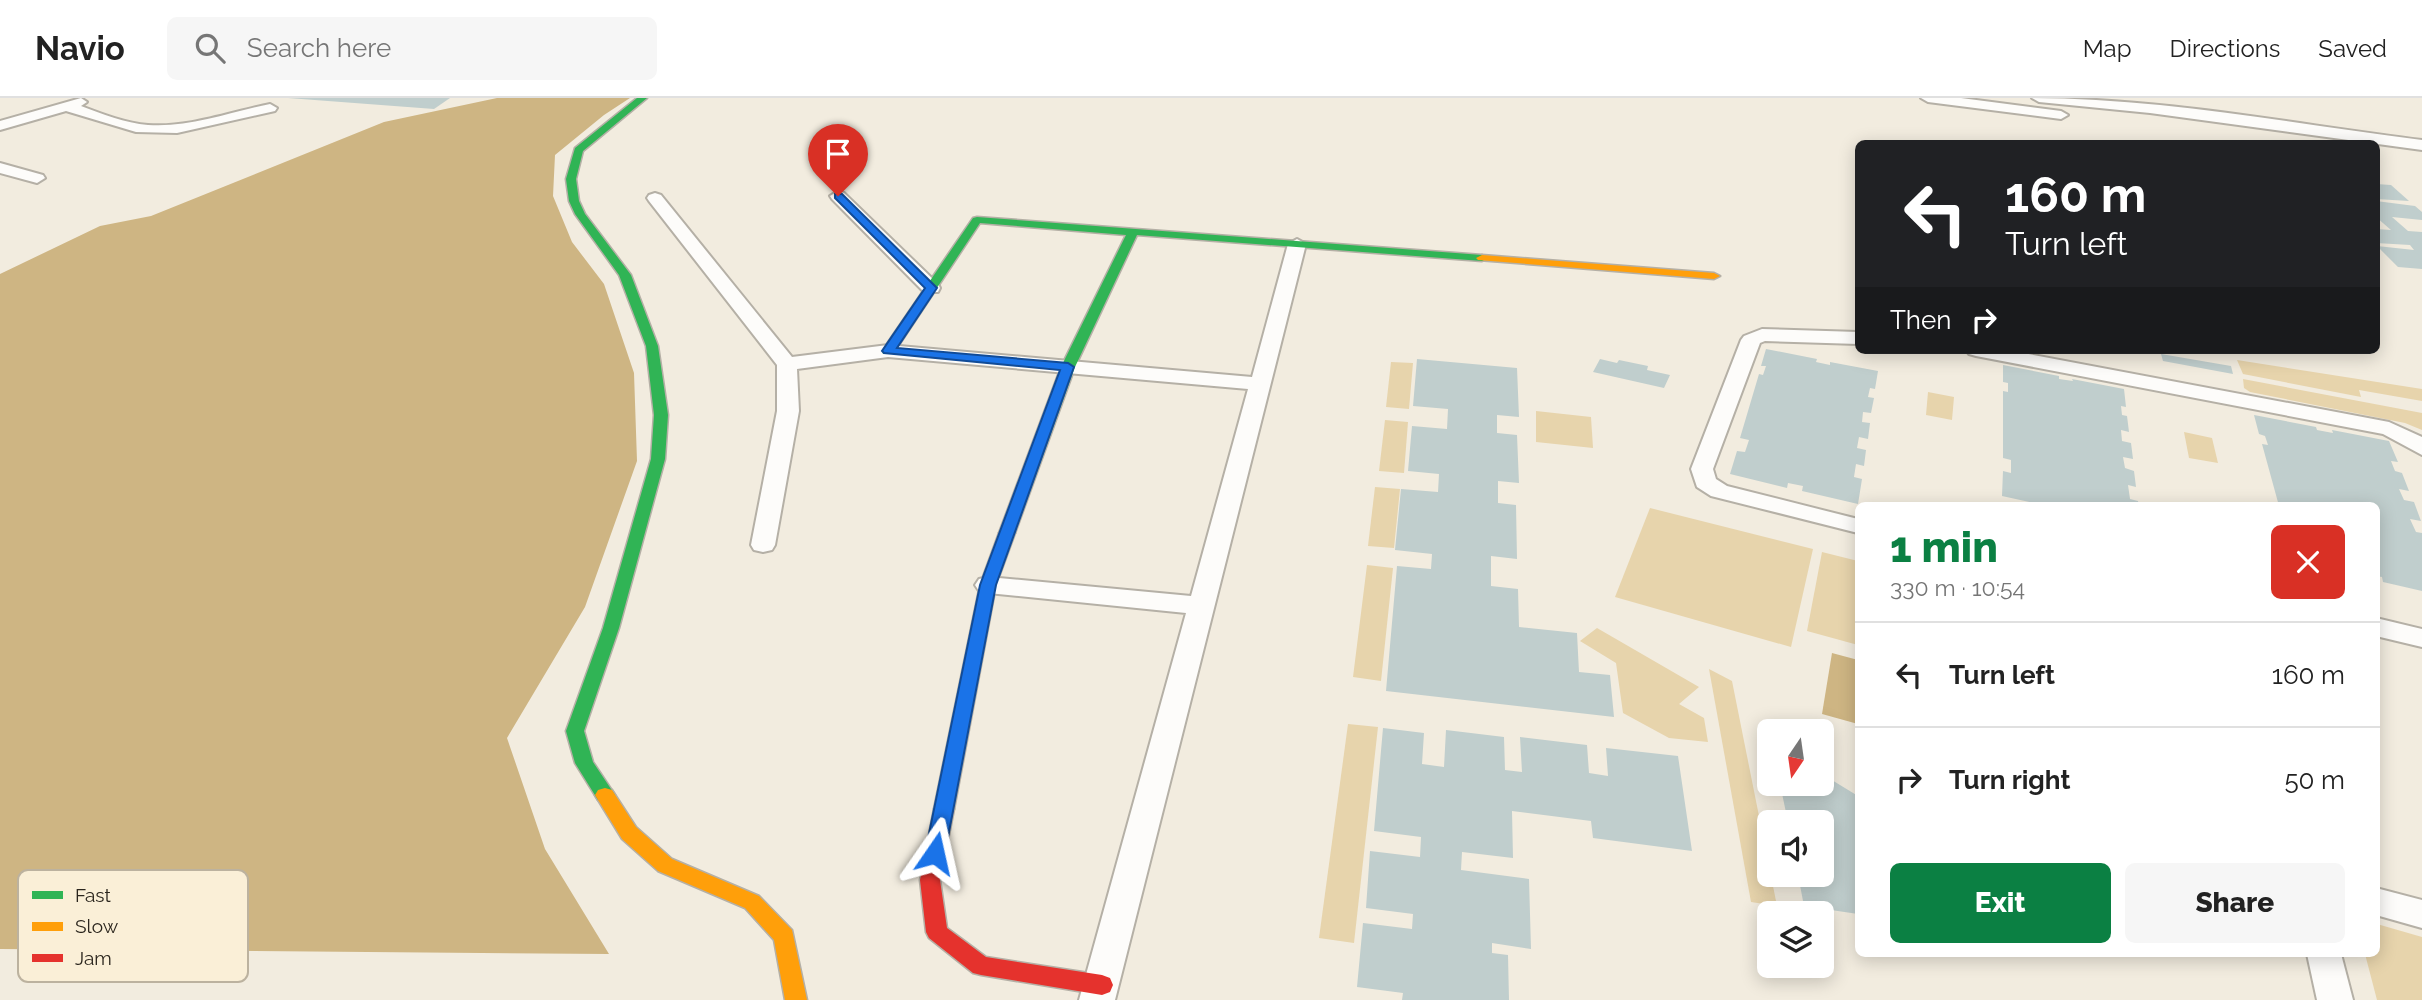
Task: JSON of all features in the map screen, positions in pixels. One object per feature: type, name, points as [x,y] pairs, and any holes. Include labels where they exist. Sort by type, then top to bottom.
[{"type":"street","points":[[0,126],[92,98]]},
{"type":"street","points":[[643,98],[578,149],[571,179],[574,201],[580,214],[625,275],[652,346],[661,415],[658,459],[611,628],[575,732],[583,763],[629,833],[665,865],[752,902],[784,936],[796,1000]]},
{"type":"street","points":[[1928,98],[2365,140]]},
{"type":"street","points":[[2039,98],[2218,118]]},
{"type":"street","points":[[2172,98],[2218,118],[2294,140]]},
{"type":"street","points":[[2204,101],[2262,131]]},
{"type":"street","points":[[66,106],[117,123],[148,129],[189,126],[270,107]]},
{"type":"street","points":[[2380,141],[2422,145]]},
{"type":"street","points":[[2380,152],[2422,157]]},
{"type":"street","points":[[0,168],[37,178]]},
{"type":"street","points":[[838,196],[931,288]]},
{"type":"street","points":[[655,198],[787,364],[788,411],[763,545]]},
{"type":"street","points":[[888,351],[977,220],[1714,276]]},
{"type":"street","points":[[1133,232],[1068,367],[988,585],[930,880],[937,932],[981,966],[1100,993],[1203,606],[1258,384],[1297,244]]},
{"type":"street","points":[[1855,338],[1762,335],[1751,340],[1702,469],[1705,482],[1719,491],[1855,525]]},
{"type":"street","points":[[787,364],[888,351],[1258,384]]},
{"type":"street","points":[[1997,354],[2389,429],[2409,437],[2422,448]]},
{"type":"street","points":[[988,585],[1203,606]]},
{"type":"street","points":[[2380,628],[2422,638]]},
{"type":"street","points":[[2380,902],[2422,914]]},
{"type":"street","points":[[2325,957],[2335,1000]]},
{"type":"shaded area","points":[[497,98],[630,98],[604,115],[555,155],[553,196],[572,242],[604,284],[634,373],[637,461],[585,607],[507,738],[545,849],[609,954],[248,951],[248,870],[18,870],[18,949],[0,949],[0,274],[100,226],[151,216],[384,122]]},
{"type":"shaded area","points":[[2237,360],[2422,389],[2422,401],[2359,390],[2361,397],[2243,374]]},
{"type":"shaded area","points":[[1391,362],[1413,363],[1409,409],[1386,407]]},
{"type":"shaded area","points":[[2243,379],[2422,413],[2422,430],[2405,423],[2250,392],[2244,388]]},
{"type":"shaded area","points":[[1928,392],[1954,397],[1952,420],[1926,415]]},
{"type":"shaded area","points":[[1536,411],[1591,417],[1593,448],[1536,442]]},
{"type":"shaded area","points":[[1385,420],[1408,422],[1404,473],[1379,471]]},
{"type":"shaded area","points":[[2184,432],[2212,438],[2218,463],[2189,458]]},
{"type":"shaded area","points":[[1375,487],[1400,489],[1394,548],[1368,546]]},
{"type":"shaded area","points":[[1650,508],[1813,549],[1791,647],[1615,597]]},
{"type":"shaded area","points":[[1822,552],[1855,560],[1855,644],[1807,631]]},
{"type":"shaded area","points":[[1367,565],[1393,568],[1381,681],[1353,677]]},
{"type":"shaded area","points":[[1597,628],[1699,687],[1679,704],[1704,718],[1708,742],[1669,738],[1623,713],[1616,663],[1580,641]]},
{"type":"shaded area","points":[[1832,653],[1855,659],[1855,723],[1822,714]]},
{"type":"shaded area","points":[[1709,669],[1732,681],[1758,810],[1757,887],[1773,887],[1776,901],[1751,902]]},
{"type":"shaded area","points":[[1348,724],[1378,727],[1354,943],[1319,938]]},
{"type":"shaded area","points":[[2380,925],[2422,937],[2422,1000],[2377,1000],[2366,957],[2380,957]]},
{"type":"building","points":[[288,98],[450,98],[434,109]]},
{"type":"building","points":[[2380,184],[2391,185],[2409,201],[2380,199]]},
{"type":"building","points":[[2380,202],[2415,206],[2422,212],[2422,220],[2392,217],[2408,231],[2422,232],[2422,269],[2398,267],[2380,249],[2380,246],[2414,250],[2410,245],[2380,243],[2380,229],[2391,230],[2380,220]]},
{"type":"building","points":[[1766,349],[1817,359],[1816,362],[1830,365],[1830,362],[1878,371],[1875,389],[1870,388],[1868,397],[1874,398],[1871,413],[1863,412],[1862,422],[1870,423],[1868,439],[1859,437],[1857,448],[1866,450],[1864,466],[1856,464],[1854,477],[1862,479],[1858,502],[1802,491],[1803,486],[1788,483],[1787,488],[1730,474],[1737,451],[1745,452],[1749,440],[1740,438],[1759,374],[1763,375],[1766,366],[1761,366]]},
{"type":"building","points":[[2161,354],[2231,366],[2233,374],[2163,361]]},
{"type":"building","points":[[1417,359],[1517,368],[1519,417],[1497,415],[1497,433],[1517,435],[1519,483],[1498,481],[1498,503],[1516,505],[1517,559],[1491,556],[1491,586],[1518,589],[1519,627],[1577,633],[1579,672],[1610,675],[1614,717],[1386,691],[1397,566],[1431,569],[1432,554],[1395,550],[1401,489],[1438,492],[1439,474],[1408,471],[1412,426],[1447,429],[1448,409],[1413,406]]},
{"type":"building","points":[[1600,359],[1648,366],[1647,370],[1670,375],[1664,388],[1593,372]]},
{"type":"building","points":[[2003,365],[2059,376],[2059,379],[2124,389],[2126,407],[2121,406],[2122,415],[2127,416],[2129,432],[2121,430],[2122,441],[2131,443],[2133,459],[2123,457],[2125,468],[2134,471],[2136,487],[2128,485],[2130,499],[2138,502],[2030,502],[2002,496],[2003,471],[2011,473],[2011,460],[2003,458],[2003,391],[2008,392],[2008,383],[2003,382]]},
{"type":"building","points":[[2254,415],[2316,427],[2317,430],[2333,433],[2332,430],[2389,441],[2398,462],[2391,461],[2395,471],[2402,473],[2409,491],[2399,489],[2404,500],[2414,502],[2421,521],[2410,519],[2416,532],[2422,533],[2422,591],[2383,582],[2380,577],[2380,502],[2278,502],[2262,444],[2268,445],[2265,436],[2259,434]]},
{"type":"building","points":[[1383,728],[1424,733],[1422,764],[1444,767],[1446,730],[1504,737],[1505,770],[1522,772],[1520,737],[1587,745],[1589,773],[1608,776],[1606,748],[1678,756],[1692,851],[1593,838],[1591,821],[1512,811],[1513,858],[1462,852],[1461,870],[1529,879],[1531,949],[1492,943],[1492,953],[1508,955],[1509,1000],[1402,1000],[1403,993],[1357,987],[1363,923],[1412,929],[1413,914],[1366,908],[1370,851],[1420,857],[1421,837],[1374,831]]},
{"type":"building","points":[[1834,781],[1855,794],[1855,914],[1834,910],[1834,901],[1803,901],[1800,887],[1834,887],[1834,810],[1785,810],[1783,796],[1834,796]]},
{"type":"traffic: fast","points":[[605,795],[584,763],[575,731],[611,628],[658,459],[661,415],[652,346],[625,275],[580,214],[574,201],[571,179],[578,150],[643,98]]},
{"type":"traffic: fast","points":[[888,351],[977,220],[1482,258]]},
{"type":"traffic: fast","points":[[1007,533],[1068,367],[1133,232]]},
{"type":"traffic: slow","points":[[1482,258],[1714,276]]},
{"type":"traffic: slow","points":[[944,809],[988,585],[1007,533]]},
{"type":"traffic: slow","points":[[605,795],[629,833],[665,865],[752,902],[784,936],[796,1000]]},
{"type":"traffic: jam","points":[[944,809],[930,880],[937,932],[981,966],[1102,985]]},
{"type":"route","points":[[838,196],[931,288],[888,351],[1068,367],[988,585],[935,853]]}]
